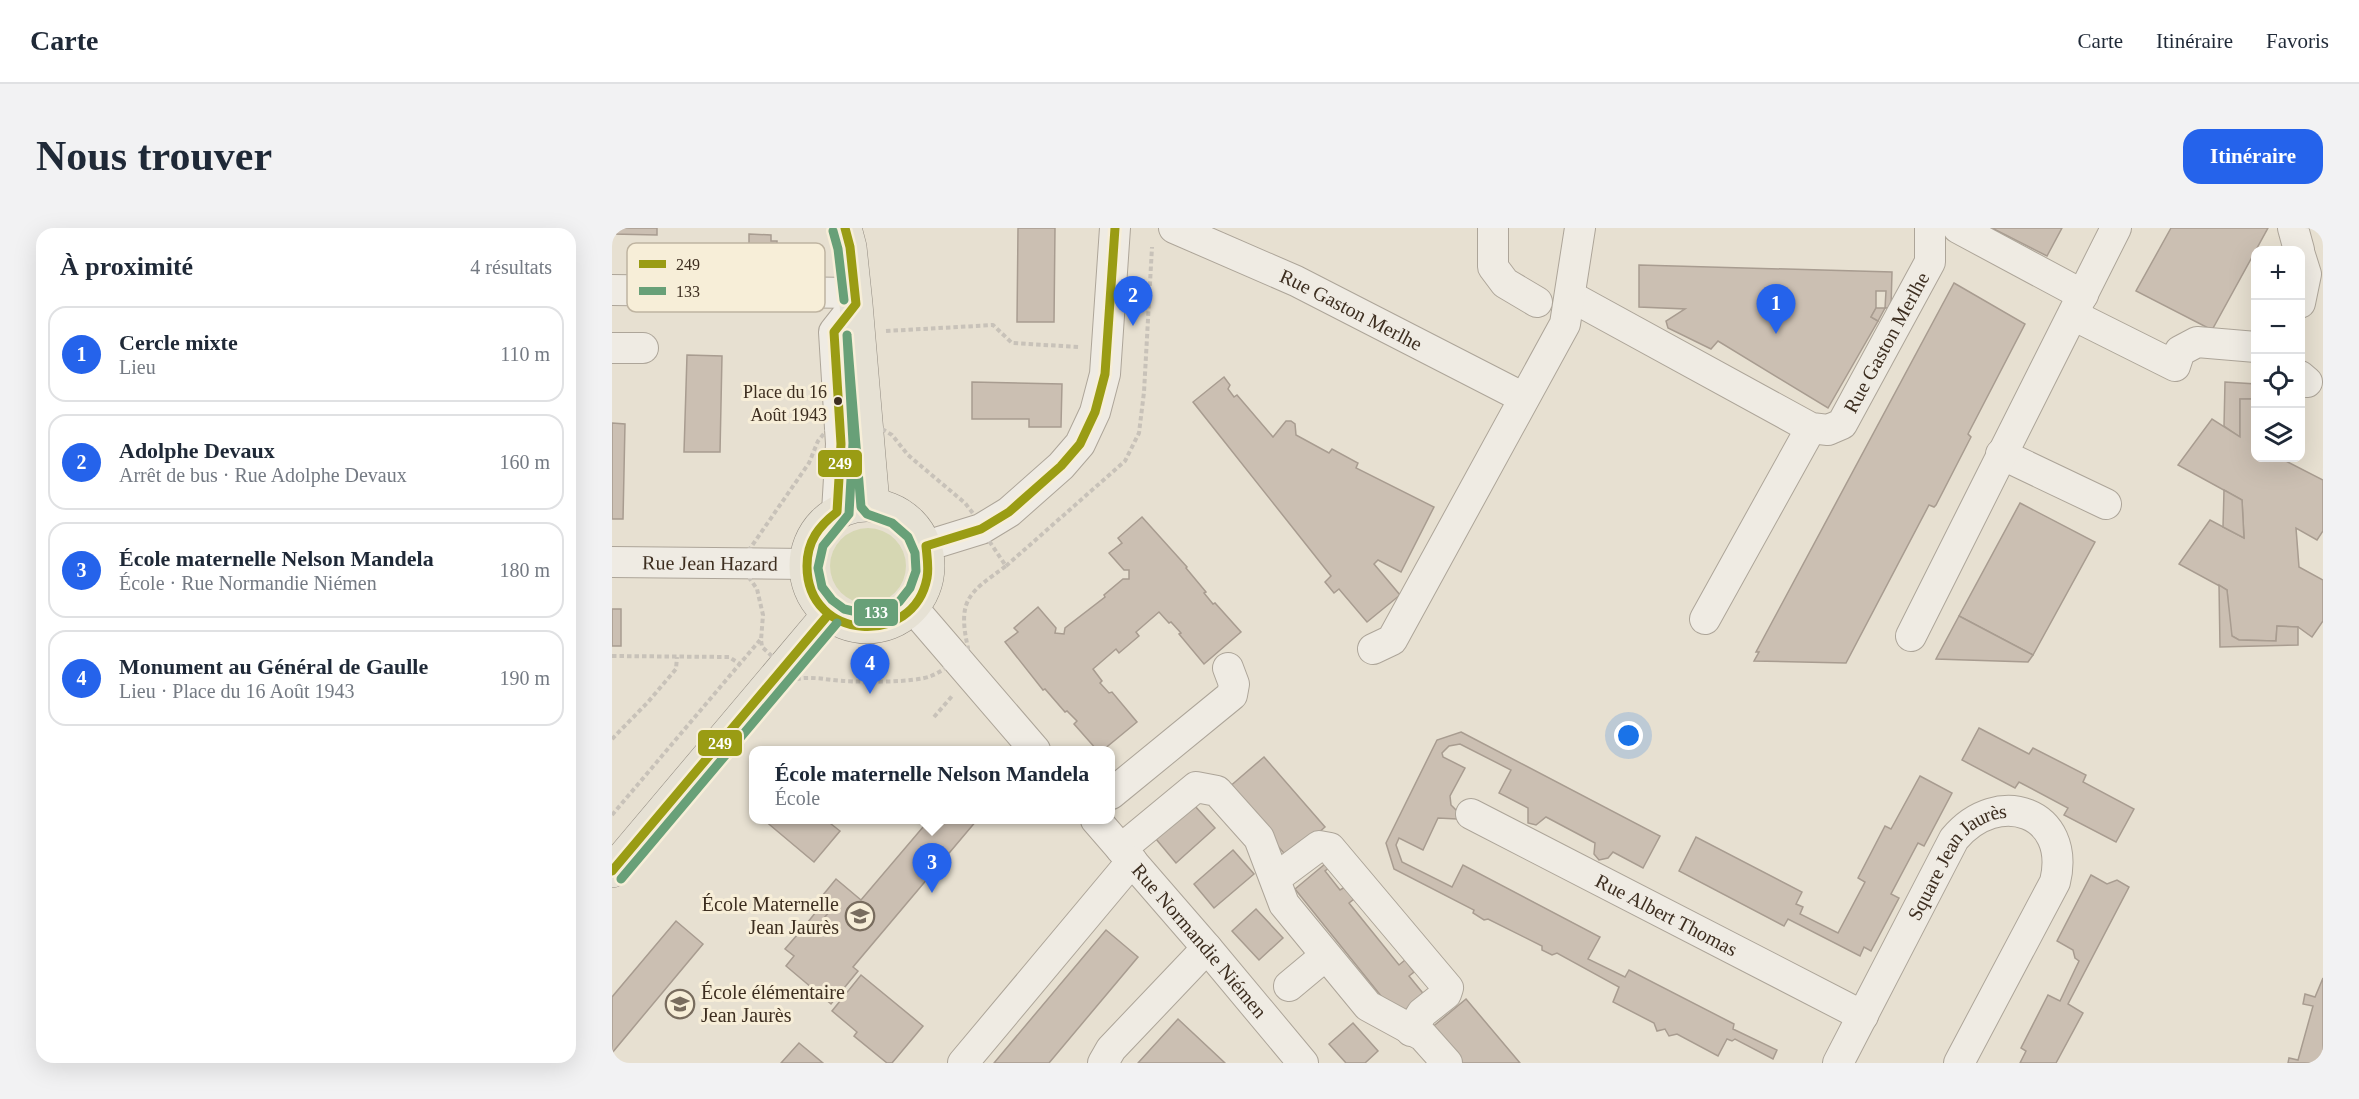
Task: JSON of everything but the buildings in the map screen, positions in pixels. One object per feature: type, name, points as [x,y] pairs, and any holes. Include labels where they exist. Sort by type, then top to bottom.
[{"type":"main road","points":[[845,228],[850,247],[857,310],[853,429],[873,504]]},
{"type":"main road","points":[[873,504],[899,512],[918,531],[926,546],[927,581],[912,607],[892,622],[877,626],[855,626],[828,615],[813,595],[807,580],[806,564],[810,543],[820,525],[837,512],[854,505],[873,504]]},
{"type":"main road","points":[[612,871],[828,615]]},
{"type":"street","points":[[926,546],[981,529],[1009,512],[1061,466],[1080,444],[1095,412],[1105,374],[1115,228]]},
{"type":"street","name":"Rue Gaston Merlhe","points":[[1174,228],[1296,281],[1524,398]]},
{"type":"street","points":[[1493,228],[1493,267],[1505,283],[1537,302]]},
{"type":"street","points":[[1373,649],[1392,640],[1565,324],[1580,228]]},
{"type":"street","name":"Rue Gaston Merlhe","points":[[1811,428],[1828,430],[1842,424],[1930,262],[1930,228]]},
{"type":"street","points":[[1958,228],[2175,366],[2180,351],[2198,342],[2251,347]]},
{"type":"street","points":[[1911,636],[2116,228]]},
{"type":"street","points":[[2293,228],[2298,246]]},
{"type":"street","points":[[612,290],[627,291]]},
{"type":"street","points":[[1570,296],[1811,428],[1705,619]]},
{"type":"street","points":[[825,307],[857,310]]},
{"type":"street","points":[[612,348],[643,348]]},
{"type":"street","points":[[837,512],[840,480],[853,429]]},
{"type":"street","points":[[2001,454],[2106,504]]},
{"type":"street","name":"Rue Jean Hazard","points":[[612,562],[806,564]]},
{"type":"street","points":[[912,607],[1032,746]]},
{"type":"street","points":[[1115,790],[1232,695],[1234,684],[1228,668]]},
{"type":"street","points":[[963,1063],[1126,855],[1196,787],[1217,791],[1259,838],[1284,904],[1368,1006],[1423,1035],[1447,1063]]},
{"type":"street","name":"Square Jean Jaurès","points":[[1838,1063],[1954,838],[1965,825],[1977,817],[2008,809],[2022,812],[2035,818],[2055,841],[2058,869],[2055,882],[1959,1063]]},
{"type":"street","name":"Rue Albert Thomas","points":[[1471,814],[1863,1016]]},
{"type":"street","name":"Rue Normandie Niémen","points":[[1100,824],[1303,1063]]},
{"type":"street","points":[[1276,879],[1319,846],[1330,848],[1448,988],[1446,994],[1422,1013],[1412,1031]]},
{"type":"street","points":[[1103,1063],[1111,1049],[1207,948]]},
{"type":"street","points":[[1289,986],[1325,956]]},
{"type":"path","points":[[857,310],[993,325],[1012,343],[1107,348]]},
{"type":"path","points":[[853,429],[882,429],[892,435],[908,455],[965,503]]},
{"type":"path","points":[[612,815],[760,640]]},
{"type":"path","points":[[612,656],[729,657],[740,664]]},
{"type":"path","points":[[612,740],[676,669],[677,657]]},
{"type":"path","points":[[934,717],[948,698]]},
{"type":"green space","points":[[868,528],[882,531],[895,539],[903,552],[906,566],[903,580],[895,593],[882,601],[868,604],[854,601],[841,593],[833,580],[830,566],[833,552],[841,539],[854,531]]},
{"type":"transit line","name":"249","points":[[845,228],[850,247],[856,304],[834,332],[841,444],[837,512],[815,535],[809,549],[807,566],[812,591],[824,610],[842,621],[862,626],[883,625],[903,616],[918,600],[928,574],[926,546],[981,529],[1009,512],[1061,466],[1080,444],[1095,412],[1105,374],[1115,228]]},
{"type":"transit line","name":"133","points":[[833,231],[838,249],[844,300]]},
{"type":"transit line","name":"133","points":[[847,335],[861,507],[867,514],[892,523],[908,537],[915,553],[916,571],[910,588],[899,602],[884,611],[866,614],[844,609],[832,600],[822,587],[818,568],[823,546],[849,514],[853,443],[847,335]]},
{"type":"transit line","name":"249","points":[[612,871],[828,615]]},
{"type":"transit line","name":"133","points":[[621,879],[837,623]]},
{"type":"place","name":"Adolphe Devaux","points":[[1133,326]]},
{"type":"place","name":"Cercle mixte","points":[[1776,334]]},
{"type":"place","name":"Place du 16 Août 1943","points":[[838,401]]},
{"type":"place","name":"Monument au Général de Gaulle","points":[[870,694]]},
{"type":"place","name":"École maternelle Nelson Mandela","points":[[932,893]]},
{"type":"place","name":"École Maternelle Jean Jaurès","points":[[860,916]]},
{"type":"place","name":"École élémentaire Jean Jaurès","points":[[680,1004]]}]
